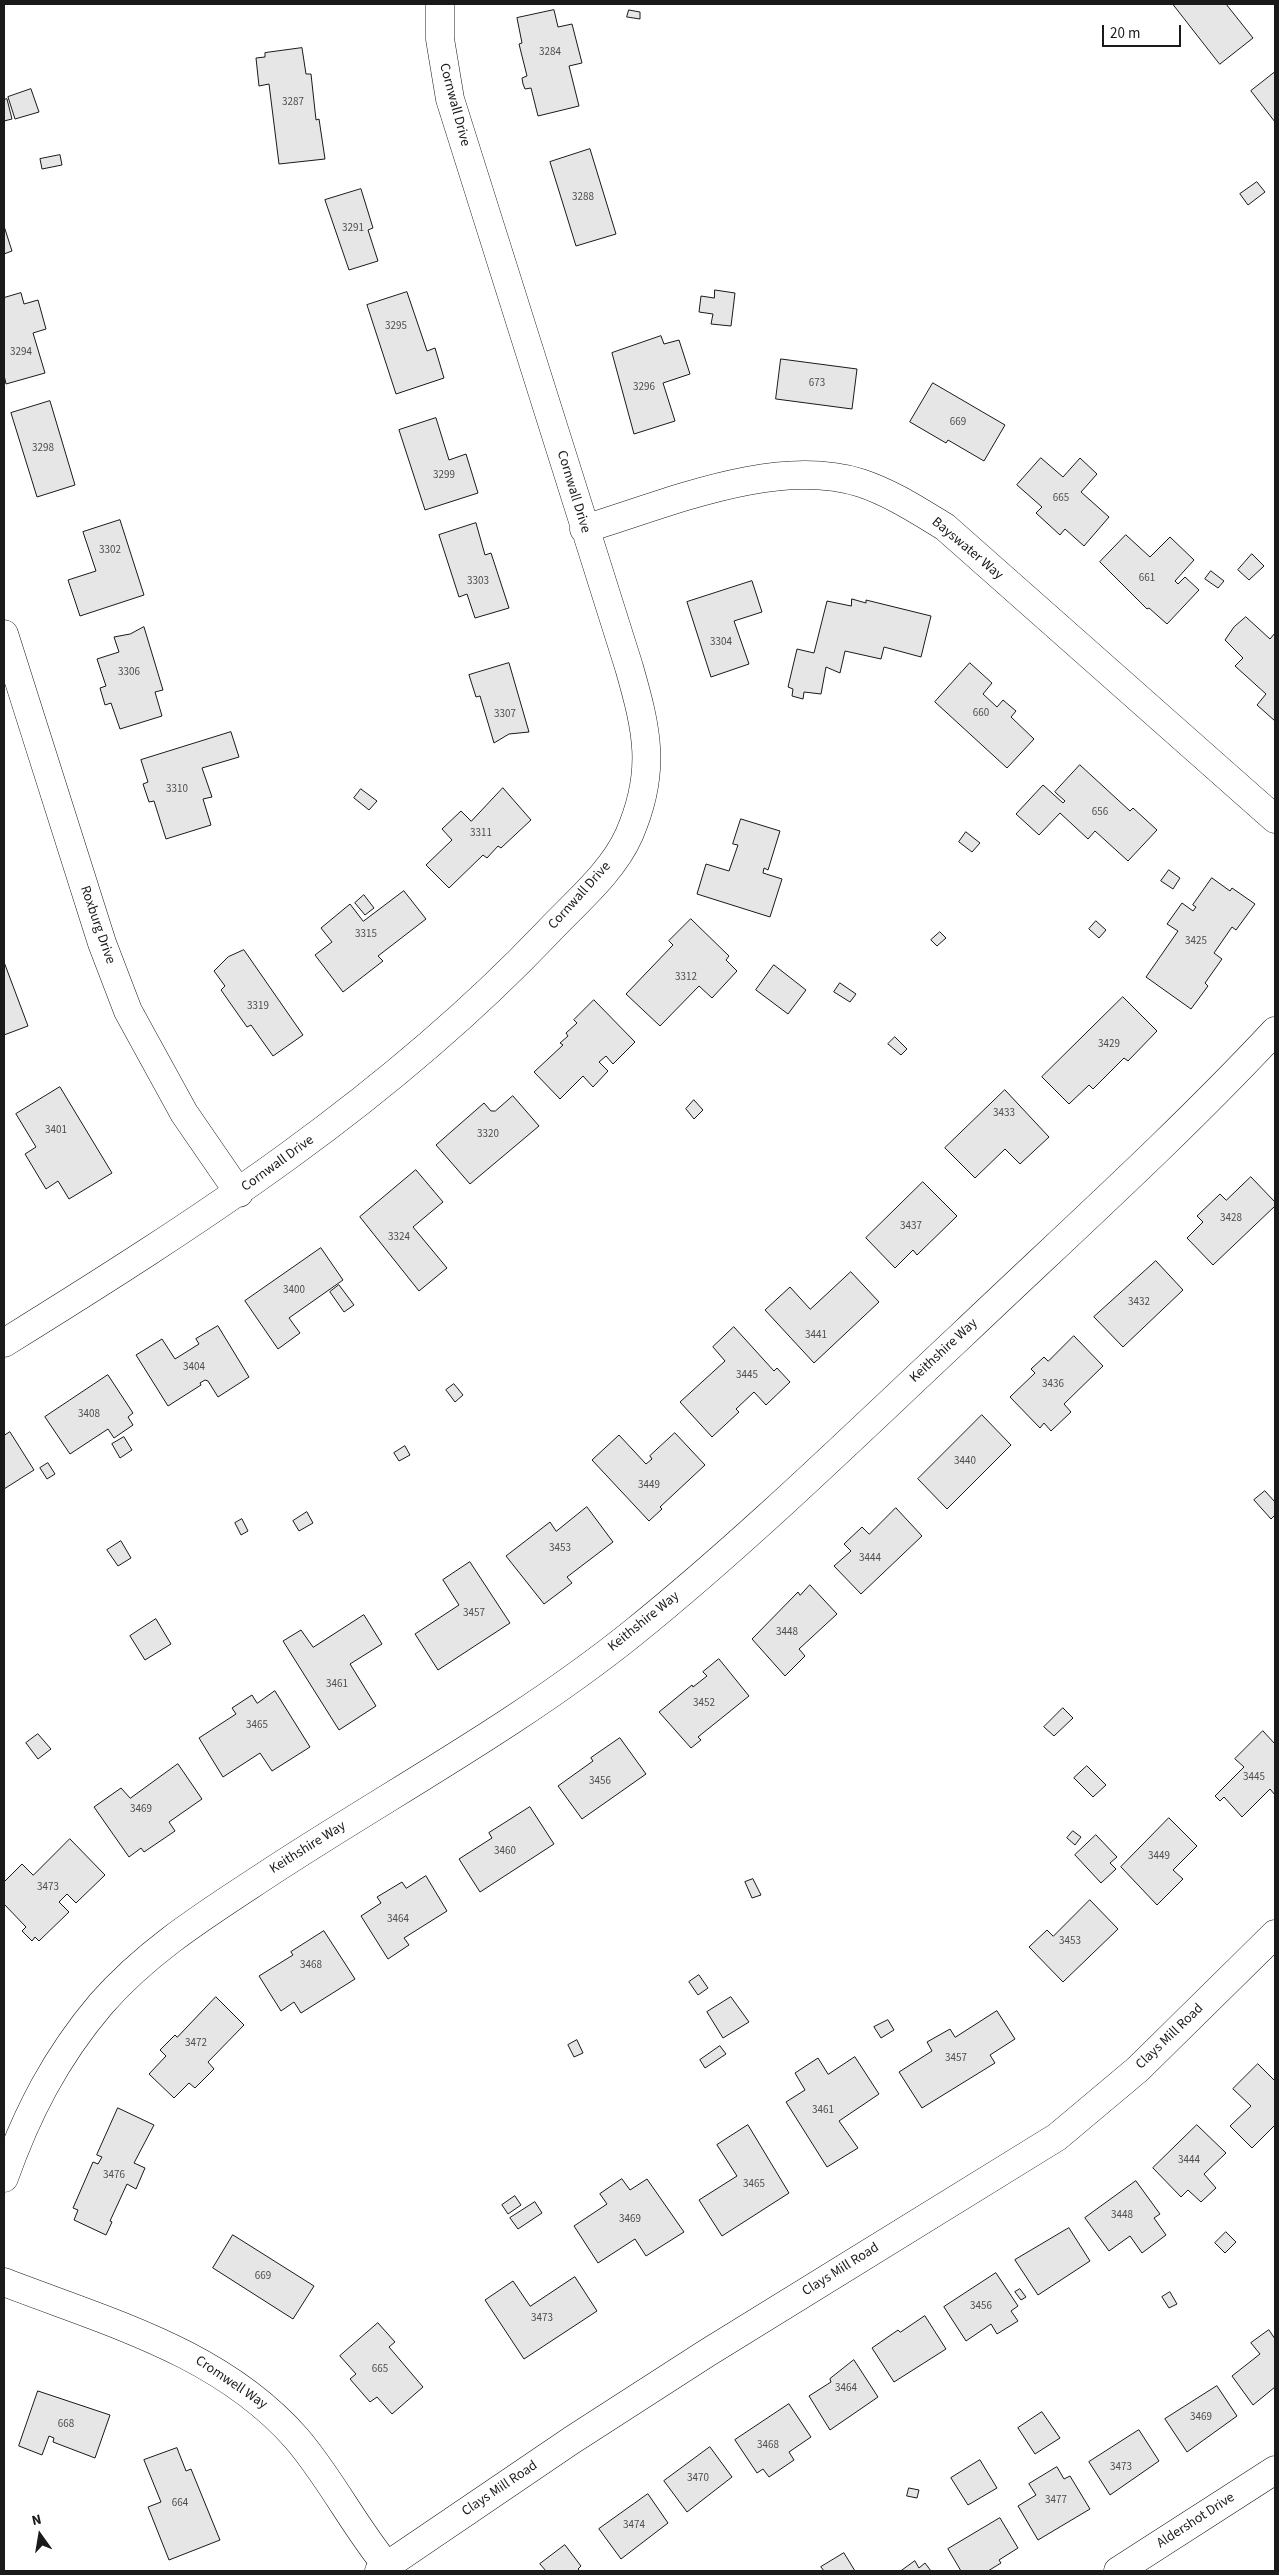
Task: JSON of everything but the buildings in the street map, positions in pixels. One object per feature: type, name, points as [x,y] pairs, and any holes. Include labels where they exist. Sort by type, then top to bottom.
[{"type":"street","name":"Cornwall Drive","points":[[4,1344],[154,1250],[239,1193],[357,1106],[439,1038],[508,974],[606,870],[628,837],[640,804],[646,774],[646,738],[629,667],[450,99],[440,40],[440,4]]},
{"type":"street","name":"Bayswater Way","points":[[584,529],[727,485],[795,476],[824,476],[860,483],[900,499],[944,526],[1275,819]]},
{"type":"street","name":"Roxburg Drive","points":[[4,634],[102,943],[128,1011],[184,1113],[239,1193]]},
{"type":"street","name":"Keithshire Way","points":[[4,2178],[40,2090],[77,2035],[102,2004],[135,1969],[172,1936],[304,1850],[495,1733],[632,1633],[754,1530],[1104,1200],[1238,1071],[1275,1031]]},
{"type":"street","name":"Clays Mill Road","points":[[385,2569],[564,2446],[707,2353],[1057,2137],[1138,2069],[1275,1934]]},
{"type":"street","name":"Cromwell Way","points":[[4,2282],[178,2350],[208,2365],[270,2409],[312,2457],[385,2569]]},
{"type":"street","name":"Aldershot Drive","points":[[1118,2571],[1275,2470]]}]
